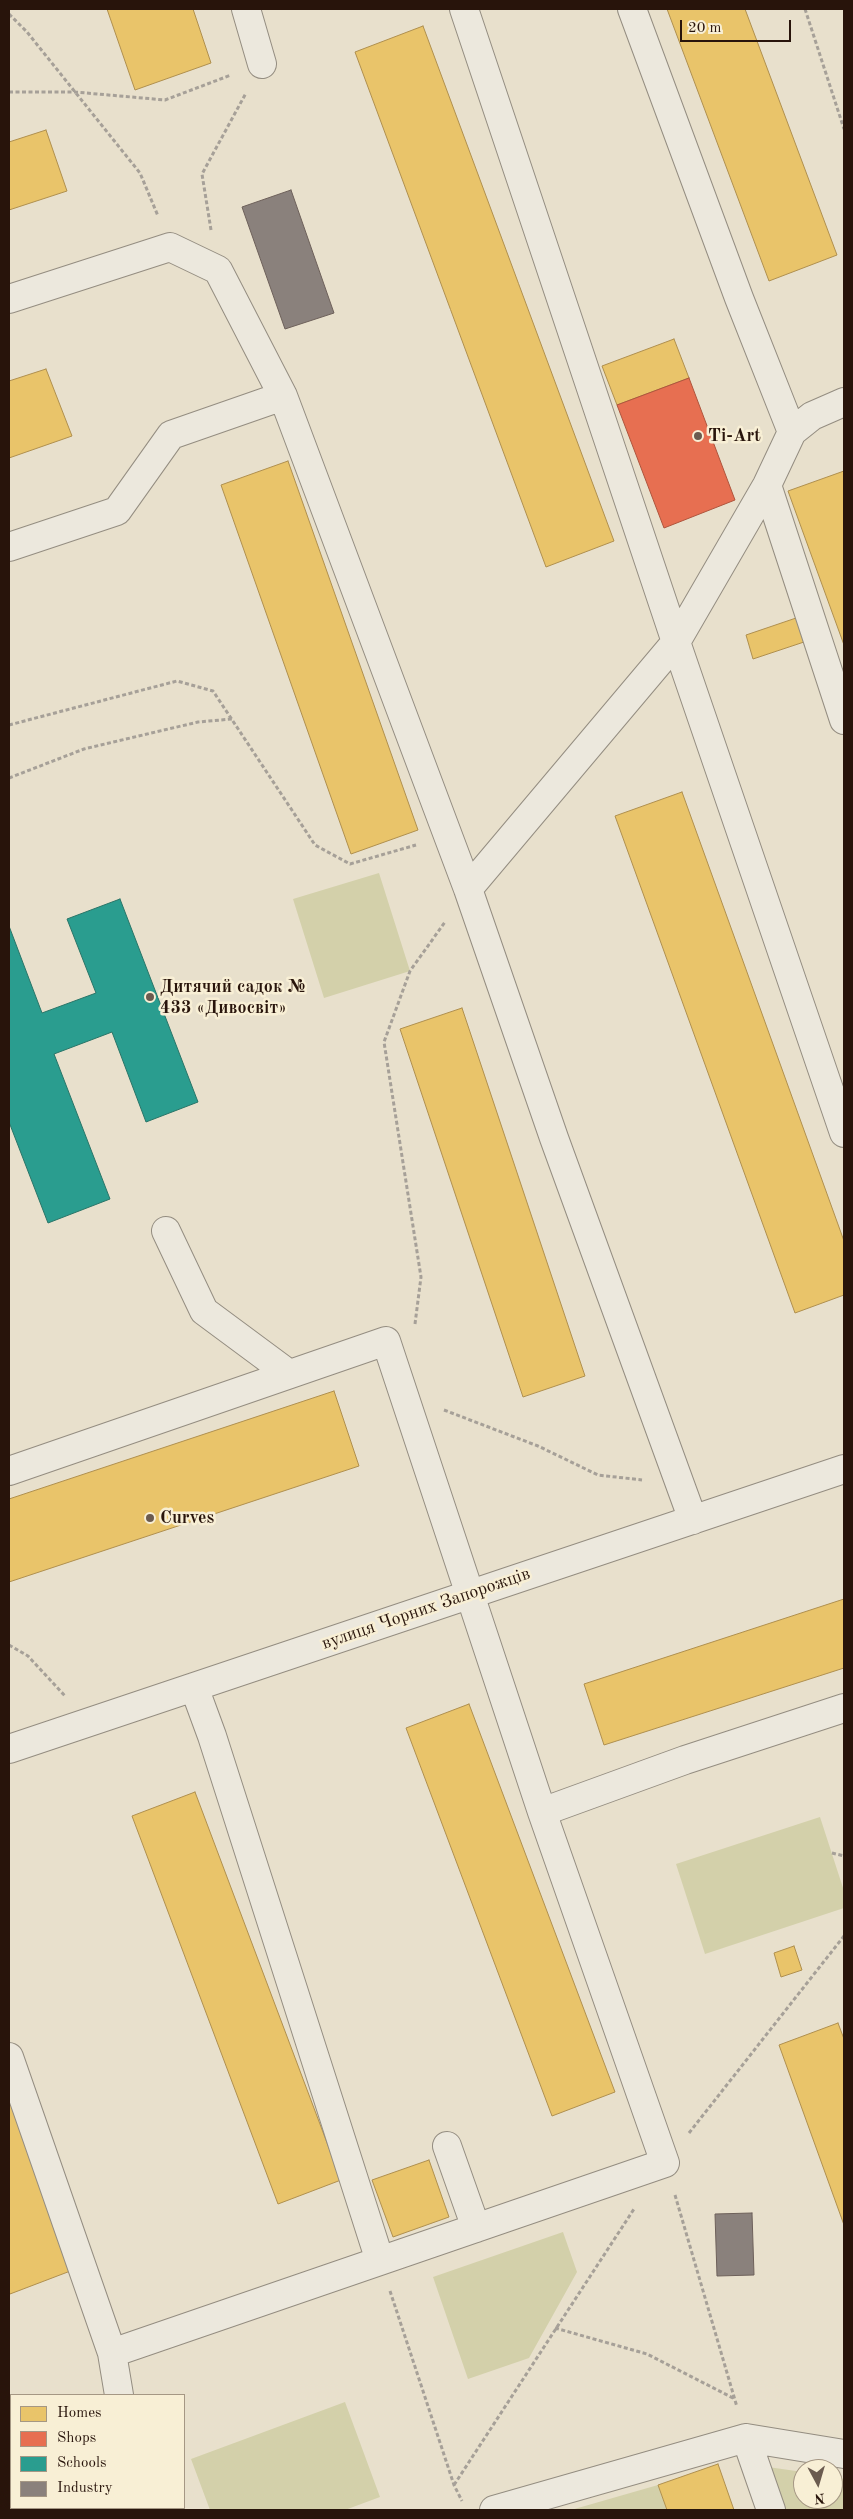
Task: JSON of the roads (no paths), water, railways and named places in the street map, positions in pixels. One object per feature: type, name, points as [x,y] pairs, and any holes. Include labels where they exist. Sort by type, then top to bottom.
[{"type":"street","points":[[246,9],[262,64]]},
{"type":"street","points":[[464,9],[676,642],[844,1133]]},
{"type":"street","points":[[632,9],[736,289],[792,432]]},
{"type":"street","points":[[9,299],[170,247],[218,270],[283,396],[468,889],[554,1138],[693,1520]]},
{"type":"street","points":[[9,547],[117,511],[171,435],[283,396]]},
{"type":"street","points":[[468,889],[676,642],[767,485],[792,432],[812,416],[844,402]]},
{"type":"street","points":[[767,485],[844,720]]},
{"type":"street","points":[[166,1231],[204,1311],[289,1374]]},
{"type":"street","points":[[9,1471],[386,1341],[542,1812],[665,2164],[112,2353]]},
{"type":"street","name":"вулиця Чорних Запорожців","points":[[9,1749],[844,1469]]},
{"type":"street","points":[[194,1687],[218,1755],[380,2261]]},
{"type":"street","points":[[542,1812],[685,1760],[844,1708]]},
{"type":"street","points":[[9,2057],[112,2353],[119,2394]]},
{"type":"street","points":[[447,2146],[476,2228]]},
{"type":"street","points":[[494,2510],[746,2438],[844,2454]]},
{"type":"street","points":[[746,2438],[771,2510]]},
{"type":"place","name":"Ti-Art","points":[[698,436]]},
{"type":"place","name":"Дитячий садок № 433 «Дивосвіт»","points":[[150,997]]},
{"type":"place","name":"Curves","points":[[150,1518]]}]
